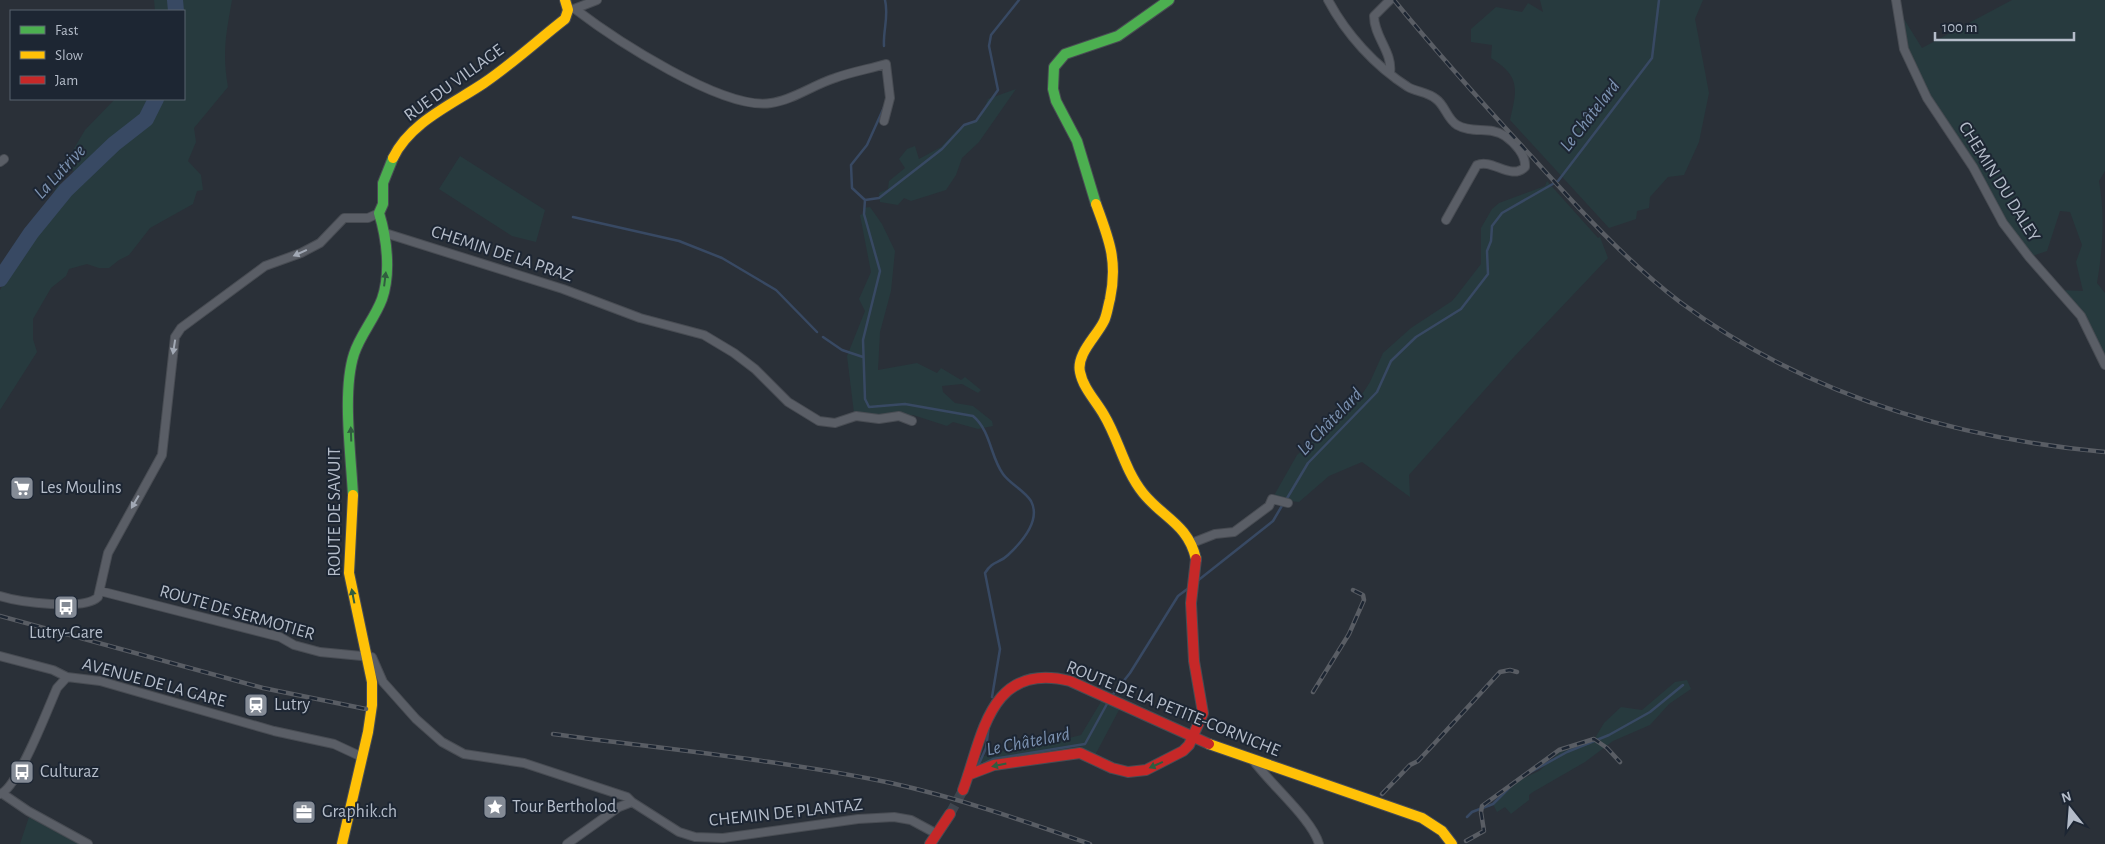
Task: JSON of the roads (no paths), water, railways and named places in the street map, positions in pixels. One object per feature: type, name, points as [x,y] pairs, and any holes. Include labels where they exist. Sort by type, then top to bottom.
[{"type":"street","points":[[569,6],[597,0]]},
{"type":"street","points":[[968,775],[994,765],[1080,754],[1112,768],[1128,772],[1146,770],[1183,751],[1189,745],[1199,726],[1203,706],[1194,661],[1191,590],[1196,558],[1192,543],[1186,533],[1143,493],[1122,457],[1105,416],[1091,396],[1080,370],[1086,350],[1105,320],[1114,279],[1114,267],[1110,245],[1090,189],[1078,140],[1056,102],[1053,89],[1054,67],[1057,61],[1073,48],[1112,39],[1169,0]]},
{"type":"street","points":[[1328,0],[1348,34],[1390,73],[1409,88],[1439,100],[1449,118],[1456,125],[1466,129],[1503,134],[1514,144],[1524,158],[1525,167],[1518,171],[1509,171],[1487,163],[1477,165],[1446,220]]},
{"type":"street","points":[[1390,0],[1374,16],[1374,27],[1392,62],[1390,73]]},
{"type":"street","name":"CHEMIN DU DALEY","points":[[1896,0],[1904,49],[1927,98],[1972,167],[2003,223],[2029,257],[2081,316],[2105,365]]},
{"type":"street","points":[[569,6],[633,50],[679,75],[703,87],[744,100],[769,104],[787,99],[835,78],[886,64],[890,98],[884,121]]},
{"type":"street","name":"RUE DU VILLAGE","points":[[379,213],[383,204],[383,183],[387,171],[396,152],[414,130],[457,99],[484,84],[565,19],[569,6]]},
{"type":"street","points":[[0,596],[33,604],[91,601],[98,596],[108,553],[162,455],[175,337],[191,319],[265,266],[300,253],[320,243],[337,223],[344,218],[368,218],[379,213]]},
{"type":"street","name":"ROUTE DE SAVUIT","points":[[342,844],[362,757],[372,699],[367,656],[349,573],[354,508],[349,390],[354,354],[382,299],[386,275],[385,233],[379,213]]},
{"type":"street","name":"CHEMIN DE LA PRAZ","points":[[385,233],[563,289],[608,307],[704,335],[734,352],[755,369],[788,402],[819,421],[835,423],[856,416],[880,419],[899,416],[912,421]]},
{"type":"street","points":[[1192,543],[1215,534],[1234,532],[1269,506],[1280,501]]},
{"type":"street","name":"ROUTE DE SERMOTIER","points":[[100,591],[280,637],[294,645],[320,652],[367,656]]},
{"type":"street","points":[[0,656],[67,676]]},
{"type":"street","name":"CHEMIN DE PLANTAZ","points":[[367,656],[372,657],[382,682],[416,719],[442,742],[464,754],[524,762],[627,797],[679,832],[695,837],[723,838],[858,819],[894,818],[911,820],[937,834]]},
{"type":"street","name":"AVENUE DE LA GARE","points":[[1,794],[19,772],[57,688],[67,676],[100,681],[274,731],[334,744],[362,757]]},
{"type":"street","name":"ROUTE DE LA PETITE-CORNICHE","points":[[963,790],[986,716],[1001,696],[1014,686],[1030,680],[1054,678],[1070,681],[1193,736],[1253,760],[1422,818],[1442,831],[1452,844]]},
{"type":"street","points":[[1253,760],[1262,774],[1312,827],[1320,844]]},
{"type":"street","points":[[1,794],[88,844]]},
{"type":"street","points":[[567,844],[619,807],[632,802]]},
{"type":"street","points":[[930,844],[950,814]]},
{"type":"waterway","name":"La Lutrive","points":[[175,0],[176,10]]},
{"type":"waterway","points":[[884,46],[885,0]]},
{"type":"waterway","points":[[865,200],[879,198],[942,149],[964,125],[976,121],[998,90],[989,46],[991,35],[1019,0]]},
{"type":"waterway","name":"Le Châtelard","points":[[1286,500],[1308,463],[1377,392],[1391,361],[1416,337],[1461,309],[1488,274],[1487,251],[1491,241],[1492,226],[1502,213],[1558,181],[1652,58],[1659,0]]},
{"type":"waterway","name":"La Lutrive","points":[[0,279],[31,233],[66,190],[114,144],[146,119],[156,100]]},
{"type":"waterway","points":[[865,200],[852,188],[851,165],[867,145],[885,105]]},
{"type":"waterway","points":[[865,200],[864,214],[880,271],[863,340],[865,399],[869,407],[905,404],[973,416],[987,436],[995,459],[1003,474],[1028,497],[1033,508],[1034,516],[1032,523],[1019,544],[1002,560],[993,564],[985,573],[1000,649],[992,697]]},
{"type":"waterway","points":[[573,217],[679,241],[722,258],[776,290],[817,332]]},
{"type":"waterway","points":[[823,337],[842,350],[863,357]]},
{"type":"waterway","name":"Le Châtelard","points":[[1196,582],[1273,521],[1283,504]]},
{"type":"waterway","name":"Le Châtelard","points":[[1111,697],[1130,673],[1178,596],[1190,587]]},
{"type":"waterway","points":[[1467,817],[1472,812],[1493,804],[1518,779],[1567,752],[1609,735],[1650,712],[1683,685]]},
{"type":"waterway","name":"Le Châtelard","points":[[981,765],[993,759],[1085,744],[1108,702]]},
{"type":"waterway","name":"Le Châtelard","points":[[978,766],[986,748],[989,725]]},
{"type":"tunnel","points":[[950,814],[963,790]]},
{"type":"railway","points":[[1394,0],[1480,99],[1603,233],[1660,286],[1680,302],[1728,334],[1777,362],[1829,386],[1882,406],[1936,423],[1992,436],[2105,452]]},
{"type":"railway","points":[[1313,692],[1349,634],[1364,600],[1363,595],[1353,590]]},
{"type":"railway","points":[[0,616],[263,688],[366,709]]},
{"type":"railway","points":[[1382,794],[1410,765],[1418,761],[1500,672],[1510,670],[1517,672]]},
{"type":"railway","points":[[553,734],[765,761],[891,783],[966,803],[1090,844]]},
{"type":"railway","points":[[1466,841],[1484,831],[1482,806],[1559,750],[1594,739],[1607,748],[1620,762]]},
{"type":"place","name":"Les Moulins","points":[[22,488]]},
{"type":"place","name":"Lutry-Gare","points":[[66,607]]},
{"type":"place","name":"Lutry","points":[[256,705]]},
{"type":"place","name":"Culturaz","points":[[22,772]]},
{"type":"place","name":"Tour Bertholod","points":[[495,807]]},
{"type":"place","name":"Graphik.ch","points":[[304,812]]}]
